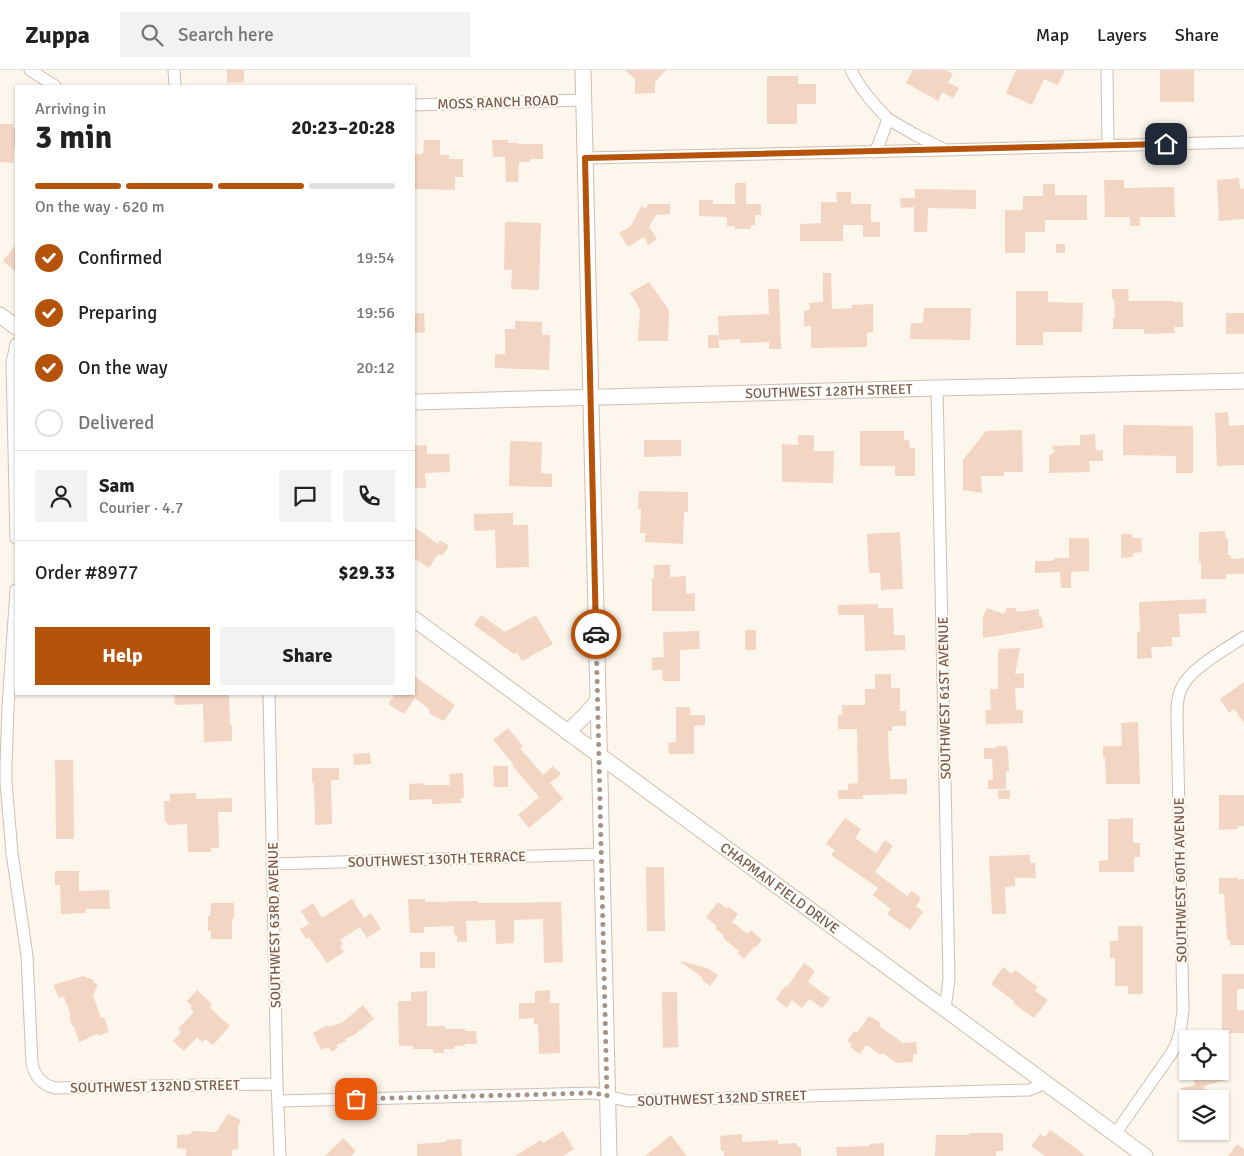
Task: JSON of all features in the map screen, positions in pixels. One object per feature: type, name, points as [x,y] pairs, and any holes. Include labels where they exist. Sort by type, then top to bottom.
[{"type":"street","points":[[30,70],[53,85]]},
{"type":"street","points":[[174,70],[175,85]]},
{"type":"street","points":[[583,70],[609,1156]]},
{"type":"street","points":[[851,70],[865,93],[888,119],[945,150]]},
{"type":"street","points":[[1107,70],[1108,146]]},
{"type":"street","name":"MOSS RANCH ROAD","points":[[415,105],[583,100]]},
{"type":"street","points":[[875,152],[888,119]]},
{"type":"street","points":[[585,158],[1244,142]]},
{"type":"street","points":[[0,315],[15,326]]},
{"type":"street","points":[[15,349],[12,363],[15,494]]},
{"type":"street","name":"SOUTHWEST 128TH STREET","points":[[415,402],[1244,381]]},
{"type":"street","name":"SOUTHWEST 61ST AVENUE","points":[[937,388],[949,979],[944,1009]]},
{"type":"street","name":"SOUTHWEST 132ND STREET","points":[[15,604],[7,715],[6,782],[12,853],[27,956],[32,1063],[37,1077],[44,1084],[55,1088],[277,1084]]},
{"type":"street","name":"CHAPMAN FIELD DRIVE","points":[[415,620],[1145,1156]]},
{"type":"street","name":"SOUTHWEST 60TH AVENUE","points":[[1116,1134],[1171,1054],[1176,1045],[1182,1022],[1177,716],[1180,689],[1194,672],[1244,637]]},
{"type":"street","name":"SOUTHWEST 63RD AVENUE","points":[[269,695],[280,1156]]},
{"type":"street","points":[[567,732],[577,724],[598,700]]},
{"type":"street","name":"SOUTHWEST 130TH TERRACE","points":[[272,864],[602,854]]},
{"type":"street","name":"SOUTHWEST 132ND STREET","points":[[278,1101],[594,1093],[628,1101],[1029,1090],[1045,1083]]},
{"type":"building","points":[[227,70],[244,70],[244,82],[227,83]]},
{"type":"building","points":[[625,70],[666,70],[655,82],[655,93],[635,94],[635,79]]},
{"type":"building","points":[[913,70],[945,70],[953,74],[948,82],[959,88],[953,98],[942,92],[938,101],[906,83]]},
{"type":"building","points":[[1016,70],[1065,70],[1058,85],[1044,79],[1032,105],[1006,93]]},
{"type":"building","points":[[1160,70],[1194,70],[1194,102],[1160,102]]},
{"type":"building","points":[[767,76],[798,76],[798,84],[816,84],[816,104],[797,104],[797,124],[767,124]]},
{"type":"building","points":[[0,124],[14,124],[15,146],[13,163],[0,162]]},
{"type":"building","points":[[424,140],[440,140],[440,155],[449,155],[449,159],[463,159],[463,177],[455,177],[455,190],[415,189],[415,154],[423,154]]},
{"type":"building","points":[[492,140],[508,140],[508,143],[518,144],[543,144],[543,159],[530,159],[530,162],[519,162],[518,182],[506,182],[505,157],[493,157]]},
{"type":"building","points":[[1239,178],[1240,189],[1244,188],[1244,219],[1219,221],[1217,180]]},
{"type":"building","points":[[1104,180],[1124,180],[1124,188],[1174,187],[1175,217],[1140,217],[1140,226],[1130,226],[1130,217],[1105,217]]},
{"type":"building","points":[[735,183],[746,183],[746,204],[761,204],[761,215],[755,215],[755,225],[751,225],[751,229],[735,229],[735,226],[727,226],[727,217],[699,216],[699,200],[713,200],[713,204],[735,204]]},
{"type":"building","points":[[1043,184],[1055,184],[1055,195],[1087,195],[1087,220],[1045,220],[1045,232],[1025,232],[1025,253],[1005,253],[1005,210],[1023,210],[1023,196],[1043,196]]},
{"type":"building","points":[[915,189],[976,190],[976,209],[928,208],[927,232],[914,232],[914,207],[901,208],[900,198],[915,198]]},
{"type":"building","points":[[836,192],[851,192],[851,204],[871,204],[871,222],[880,222],[880,237],[863,237],[863,225],[843,225],[843,241],[800,241],[800,224],[821,223],[821,202],[837,202]]},
{"type":"building","points":[[648,204],[670,204],[670,214],[656,215],[649,227],[657,239],[648,245],[644,237],[628,247],[619,233],[631,226],[641,206],[646,209]]},
{"type":"building","points":[[505,222],[541,223],[539,290],[511,289],[512,270],[504,270]]},
{"type":"building","points":[[1056,244],[1065,244],[1065,253],[1056,253]]},
{"type":"building","points":[[15,245],[15,271],[3,261]]},
{"type":"building","points":[[823,273],[831,273],[832,309],[852,308],[852,305],[873,304],[873,332],[867,333],[867,347],[811,348],[811,326],[804,326],[804,311],[810,310],[809,303],[823,302]]},
{"type":"building","points":[[649,282],[669,310],[668,341],[638,341],[640,309],[630,293]]},
{"type":"building","points":[[768,289],[779,289],[781,349],[769,349],[769,342],[740,343],[740,339],[719,340],[718,316],[769,314]]},
{"type":"building","points":[[1112,289],[1128,289],[1129,301],[1183,302],[1183,327],[1174,327],[1175,333],[1144,334],[1144,329],[1113,329],[1113,318],[1115,318]]},
{"type":"building","points":[[1016,291],[1048,291],[1048,302],[1083,303],[1082,332],[1043,332],[1043,345],[1016,345]]},
{"type":"building","points":[[924,308],[971,308],[970,340],[910,339],[911,323],[923,323]]},
{"type":"building","points":[[424,313],[425,332],[415,333],[415,314]]},
{"type":"building","points":[[1226,313],[1244,313],[1244,334],[1226,334]]},
{"type":"building","points":[[515,321],[542,322],[542,335],[550,335],[549,370],[495,368],[495,354],[505,354],[505,329],[515,329]]},
{"type":"building","points":[[708,335],[718,335],[719,348],[708,348]]},
{"type":"building","points":[[1228,412],[1229,426],[1244,425],[1244,465],[1217,466],[1215,413]]},
{"type":"building","points":[[1123,425],[1193,426],[1193,473],[1176,473],[1176,456],[1123,455]]},
{"type":"building","points":[[1022,430],[1023,472],[1004,472],[1004,476],[981,476],[982,493],[963,490],[963,460],[986,431]]},
{"type":"building","points":[[860,431],[904,431],[904,440],[909,440],[910,448],[915,448],[915,476],[895,476],[895,466],[860,466]]},
{"type":"building","points":[[1095,434],[1096,450],[1103,450],[1103,461],[1089,461],[1090,472],[1049,473],[1049,456],[1055,452],[1052,446],[1080,445],[1080,435]]},
{"type":"building","points":[[798,435],[814,435],[814,451],[834,451],[833,483],[782,482],[782,444],[798,445]]},
{"type":"building","points":[[644,440],[681,440],[681,456],[644,457]]},
{"type":"building","points":[[510,441],[542,442],[541,473],[552,474],[552,487],[509,486]]},
{"type":"building","points":[[427,445],[427,454],[449,454],[450,472],[425,473],[426,488],[415,488],[415,446]]},
{"type":"building","points":[[639,491],[688,492],[688,512],[684,512],[683,544],[645,542],[645,533],[640,533],[641,509],[638,509]]},
{"type":"building","points":[[513,513],[513,525],[528,525],[529,567],[496,568],[495,530],[474,531],[474,514]]},
{"type":"building","points":[[415,528],[438,544],[440,540],[449,546],[442,556],[438,554],[429,568],[415,559]]},
{"type":"building","points":[[1225,531],[1226,539],[1228,539],[1228,555],[1231,555],[1231,559],[1244,558],[1244,574],[1226,574],[1226,579],[1201,579],[1199,532]]},
{"type":"building","points":[[900,532],[903,589],[881,590],[880,573],[869,573],[867,534]]},
{"type":"building","points":[[1121,534],[1132,534],[1132,538],[1141,538],[1142,552],[1133,553],[1133,557],[1121,558]]},
{"type":"building","points":[[1069,538],[1089,538],[1089,571],[1071,572],[1071,588],[1061,588],[1060,572],[1035,573],[1035,561],[1069,558]]},
{"type":"building","points":[[654,565],[670,565],[670,577],[686,576],[686,594],[695,593],[695,611],[652,611]]},
{"type":"building","points":[[1206,599],[1206,613],[1179,614],[1180,637],[1172,637],[1172,646],[1151,647],[1152,658],[1137,659],[1137,632],[1140,632],[1139,602]]},
{"type":"building","points":[[878,604],[878,608],[893,608],[894,635],[905,635],[905,650],[865,651],[864,615],[838,615],[838,605]]},
{"type":"building","points":[[987,608],[1004,614],[1007,608],[1015,608],[1017,612],[1039,609],[1039,617],[1042,617],[1043,628],[983,638],[982,619]]},
{"type":"building","points":[[481,615],[505,632],[536,615],[553,644],[522,661],[517,653],[514,654],[474,625]]},
{"type":"building","points":[[745,630],[756,630],[756,650],[745,650]]},
{"type":"building","points":[[699,631],[700,649],[680,650],[680,681],[663,681],[662,670],[652,670],[652,658],[664,657],[663,632]]},
{"type":"building","points":[[1020,648],[1015,674],[1024,673],[1024,688],[1015,688],[1016,710],[1023,710],[1023,723],[986,724],[985,710],[991,710],[990,689],[998,689],[999,649]]},
{"type":"building","points":[[875,674],[891,674],[891,688],[900,688],[900,711],[906,711],[906,726],[892,726],[892,731],[888,731],[889,767],[890,779],[907,779],[907,794],[863,795],[863,799],[838,799],[838,790],[848,790],[848,784],[858,783],[857,729],[838,729],[838,715],[842,715],[842,705],[865,705],[865,689],[875,689]]},
{"type":"building","points":[[415,677],[455,705],[444,721],[430,714],[429,709],[415,698],[404,714],[388,704],[394,695],[415,695]]},
{"type":"building","points":[[1244,682],[1244,723],[1234,709],[1229,713],[1220,699]]},
{"type":"building","points":[[174,695],[229,695],[232,741],[204,742],[203,704],[175,705]]},
{"type":"building","points":[[676,707],[690,707],[690,715],[705,715],[705,725],[694,726],[694,754],[669,754],[668,743],[676,742]]},
{"type":"building","points":[[1138,722],[1140,784],[1106,784],[1103,746],[1122,746],[1121,723]]},
{"type":"building","points":[[508,728],[523,746],[520,748],[543,775],[553,766],[561,774],[550,783],[563,799],[529,828],[518,815],[539,797],[493,740]]},
{"type":"building","points":[[996,746],[1007,746],[1008,749],[1009,771],[1006,771],[1006,789],[988,789],[988,780],[993,780],[992,759],[984,759],[984,748],[996,748]]},
{"type":"building","points":[[370,753],[371,764],[354,765],[353,754]]},
{"type":"building","points":[[55,760],[73,760],[74,839],[56,839]]},
{"type":"building","points":[[493,766],[508,766],[508,787],[494,787]]},
{"type":"building","points":[[312,768],[339,768],[339,780],[331,780],[332,824],[315,825]]},
{"type":"building","points":[[463,773],[464,798],[461,798],[461,803],[432,804],[432,799],[409,800],[409,784],[450,785],[449,774]]},
{"type":"building","points":[[998,790],[1010,790],[1010,799],[998,799]]},
{"type":"building","points":[[196,793],[196,799],[232,798],[232,812],[218,812],[219,848],[211,848],[211,852],[188,852],[187,824],[169,825],[165,821],[164,801],[170,801],[170,794]]},
{"type":"building","points":[[1219,795],[1244,795],[1244,826],[1238,826],[1238,829],[1219,830]]},
{"type":"building","points":[[845,818],[861,829],[855,838],[876,853],[885,840],[893,846],[875,872],[907,896],[912,891],[921,898],[916,906],[923,912],[910,930],[887,914],[891,909],[873,895],[878,888],[831,855],[835,850],[826,844]]},
{"type":"building","points":[[1133,818],[1133,843],[1140,843],[1140,857],[1134,857],[1134,872],[1099,872],[1099,861],[1108,860],[1108,819]]},
{"type":"building","points":[[1030,855],[1030,863],[1035,863],[1036,878],[1015,878],[1015,886],[1005,887],[1006,914],[992,914],[989,856]]},
{"type":"building","points":[[646,867],[664,867],[665,931],[647,931]]},
{"type":"building","points":[[55,871],[79,871],[79,891],[109,890],[110,909],[86,909],[86,913],[61,914],[60,885],[55,885]]},
{"type":"building","points":[[1219,878],[1244,879],[1244,945],[1230,945],[1230,940],[1227,940],[1224,894],[1219,894]]},
{"type":"building","points":[[352,899],[364,918],[371,913],[381,929],[367,938],[360,927],[340,940],[343,944],[340,947],[344,952],[327,963],[309,937],[306,939],[300,929],[309,924],[301,911],[313,903],[322,918]]},
{"type":"building","points":[[408,899],[425,899],[425,902],[561,902],[563,962],[544,963],[543,919],[514,920],[514,943],[496,944],[495,920],[466,921],[467,942],[457,942],[457,935],[454,935],[454,926],[424,927],[424,933],[410,933]]},
{"type":"building","points":[[718,902],[727,909],[728,906],[738,914],[732,922],[748,934],[751,930],[762,940],[744,959],[737,953],[739,951],[723,938],[724,936],[715,928],[717,926],[706,917]]},
{"type":"building","points":[[211,903],[234,903],[232,939],[211,939],[211,931],[208,931],[208,916],[210,916]]},
{"type":"building","points":[[1118,926],[1143,926],[1143,994],[1128,994],[1128,986],[1115,986],[1115,958],[1110,958],[1110,941],[1118,941]]},
{"type":"building","points":[[420,952],[435,952],[435,968],[420,968]]},
{"type":"building","points":[[681,961],[709,969],[718,975],[710,986]]},
{"type":"building","points":[[804,963],[815,971],[808,982],[830,998],[822,1008],[809,999],[802,1008],[792,1000],[787,1008],[776,999]]},
{"type":"building","points":[[1003,967],[1012,974],[1015,970],[1038,987],[1035,991],[1048,1000],[1034,1018],[991,984]]},
{"type":"building","points":[[1222,974],[1244,974],[1244,989],[1237,989],[1237,1010],[1244,1010],[1244,1033],[1229,1033],[1229,1030],[1222,1030]]},
{"type":"building","points":[[83,976],[94,980],[93,982],[98,985],[93,995],[101,1018],[104,1017],[109,1032],[98,1036],[97,1034],[79,1042],[69,1017],[71,1016],[64,997],[59,998],[53,985]]},
{"type":"building","points":[[197,990],[212,1004],[209,1007],[230,1026],[213,1045],[205,1039],[202,1042],[197,1037],[184,1051],[173,1041],[181,1032],[178,1029],[194,1012],[190,1008],[192,1006],[187,1001]]},
{"type":"building","points":[[550,990],[550,1003],[559,1003],[560,1053],[539,1054],[538,1024],[534,1024],[534,1018],[519,1019],[519,1003],[535,1003],[535,991]]},
{"type":"building","points":[[427,991],[427,1026],[445,1026],[445,1029],[476,1031],[477,1044],[454,1046],[454,1049],[444,1049],[444,1053],[433,1053],[433,1049],[413,1049],[413,1046],[399,1046],[398,1001],[411,1001],[411,992]]},
{"type":"building","points":[[662,992],[677,992],[678,1047],[663,1048]]},
{"type":"building","points":[[363,1005],[374,1019],[354,1035],[345,1039],[346,1041],[336,1045],[338,1048],[331,1052],[329,1047],[321,1050],[313,1033],[328,1025],[329,1027],[343,1022]]},
{"type":"building","points":[[869,1016],[881,1023],[879,1026],[903,1043],[916,1042],[917,1054],[913,1054],[913,1062],[897,1063],[866,1045],[860,1054],[850,1047],[852,1044],[847,1041],[854,1031],[857,1033]]},
{"type":"building","points":[[1194,1080],[1226,1080],[1204,1086],[1205,1090],[1182,1090],[1181,1088],[1195,1085]]},
{"type":"building","points":[[228,1114],[241,1120],[238,1127],[238,1149],[232,1150],[232,1156],[186,1156],[186,1149],[177,1148],[177,1135],[191,1134],[192,1131],[216,1132]]},
{"type":"building","points":[[1050,1130],[1085,1156],[1045,1156],[1031,1146],[1040,1134],[1045,1137]]},
{"type":"building","points":[[563,1131],[574,1149],[563,1156],[515,1156],[541,1140],[543,1143]]},
{"type":"building","points":[[969,1133],[1003,1133],[1003,1151],[996,1151],[996,1156],[935,1156],[936,1135],[969,1135]]},
{"type":"building","points":[[742,1134],[742,1142],[778,1140],[778,1144],[797,1143],[797,1147],[801,1147],[801,1156],[724,1156],[724,1151],[721,1151],[720,1136]]},
{"type":"building","points":[[671,1135],[687,1156],[645,1156]]},
{"type":"building","points":[[343,1138],[356,1151],[351,1156],[325,1156]]},
{"type":"building","points":[[461,1139],[462,1156],[417,1156],[417,1144]]},
{"type":"building","points":[[884,1143],[884,1156],[837,1156],[836,1147],[869,1146],[869,1144]]},
{"type":"building","points":[[1237,1144],[1244,1149],[1244,1156],[1228,1156]]},
{"type":"way so far","points":[[356,1099],[594,1093],[607,1096],[596,634]]},
{"type":"route","points":[[596,634],[585,158],[1166,144]]}]
